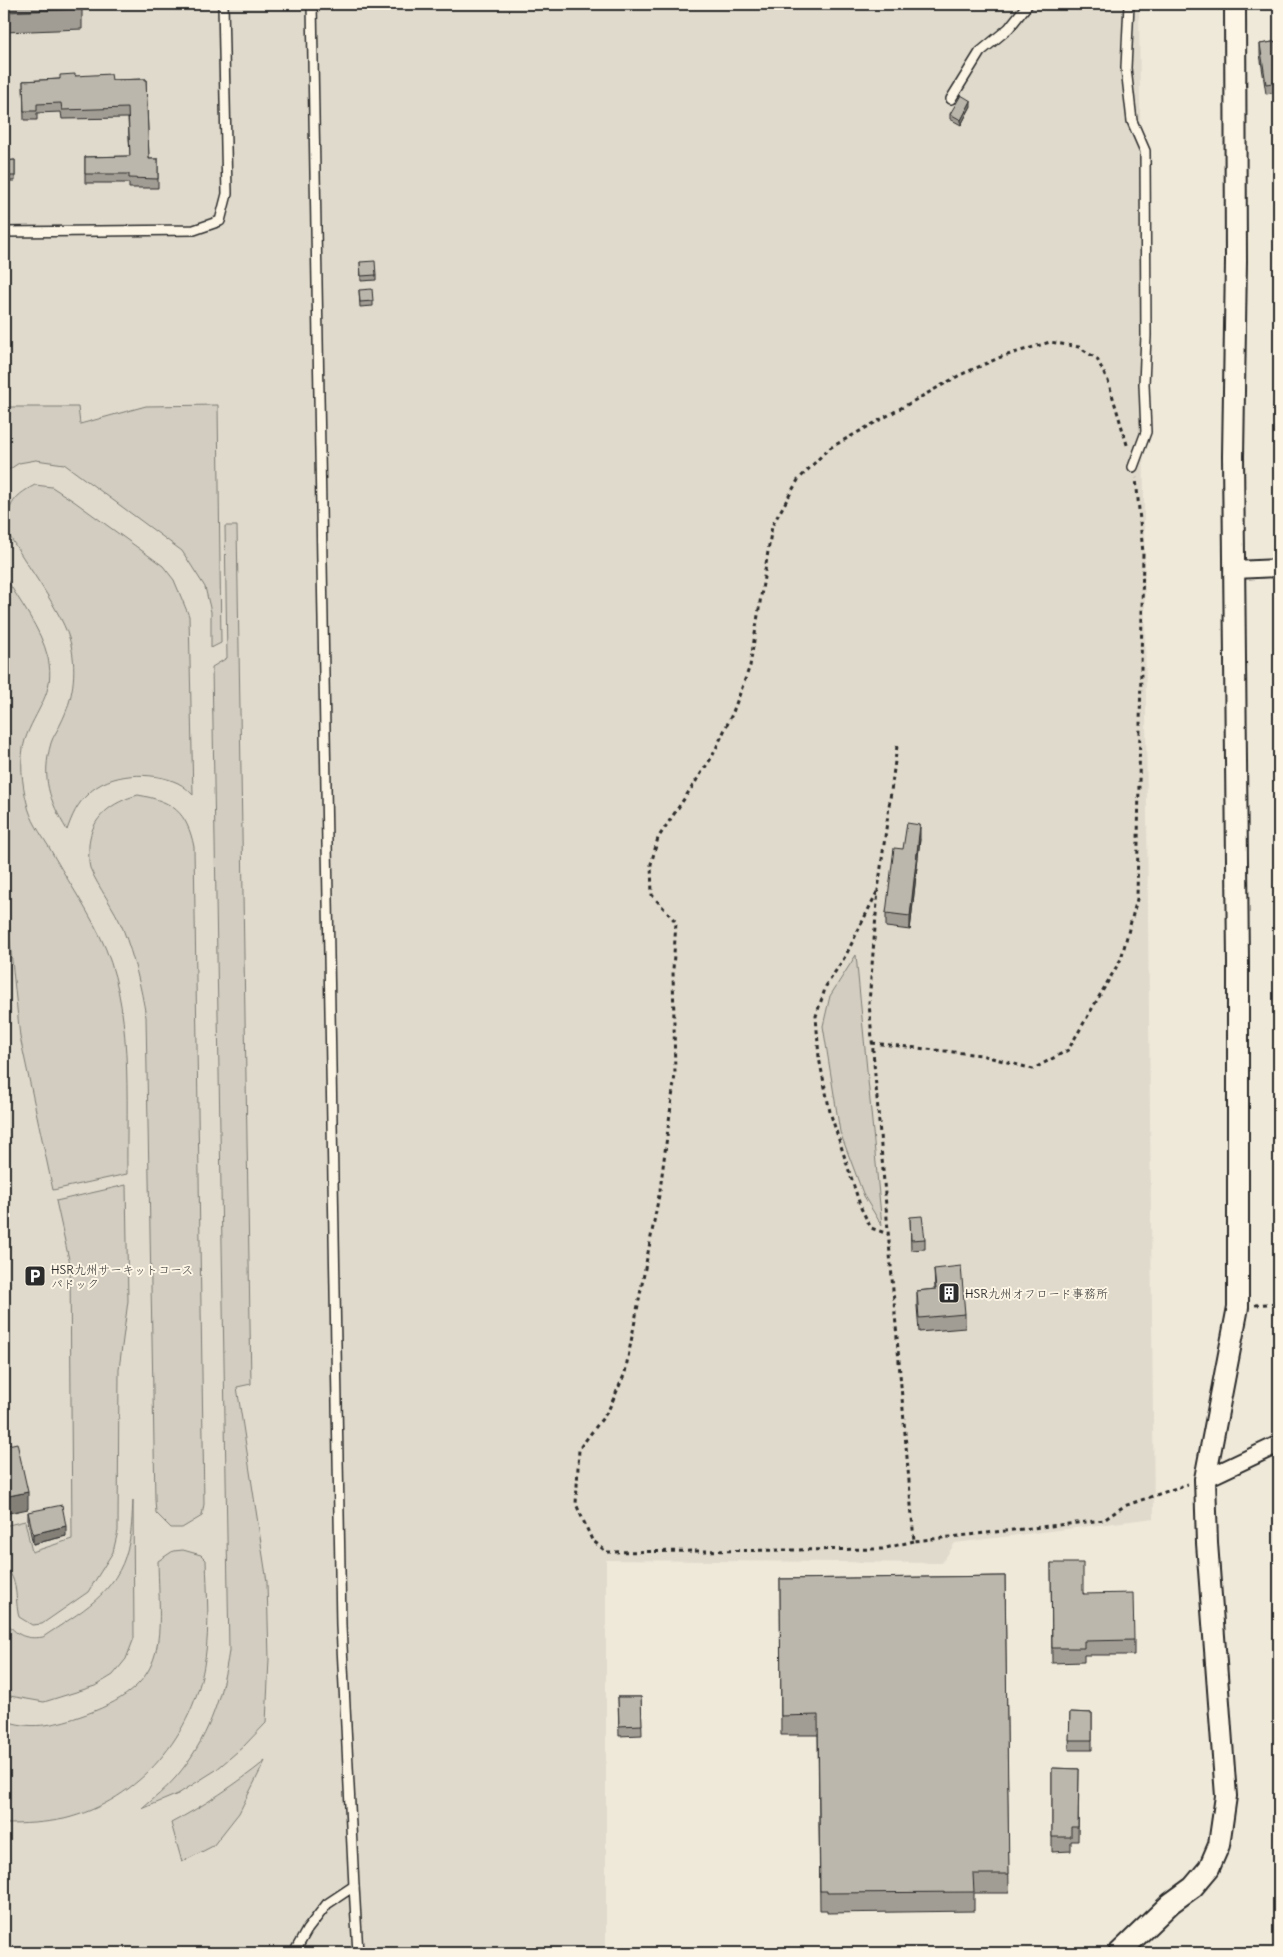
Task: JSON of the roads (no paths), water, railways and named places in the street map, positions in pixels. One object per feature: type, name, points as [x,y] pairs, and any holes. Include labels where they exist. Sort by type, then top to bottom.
[{"type":"street","points":[[1119,1953],[1171,1903],[1193,1887],[1210,1868],[1219,1845],[1226,1796],[1207,1543],[1205,1479],[1238,1307],[1235,570],[1232,456],[1236,261],[1235,4]]},
{"type":"street","points":[[1235,570],[1279,568]]},
{"type":"street","points":[[1205,1479],[1279,1444]]},
{"type":"lane","points":[[4,232],[194,230],[220,221],[227,194],[223,4]]},
{"type":"lane","points":[[312,4],[340,1616],[358,1953]]},
{"type":"lane","points":[[951,100],[980,52],[1009,28],[1028,4]]},
{"type":"lane","points":[[1129,4],[1126,68],[1132,121],[1145,151],[1144,384],[1146,432],[1133,467]]},
{"type":"lane","points":[[294,1953],[307,1930],[327,1904],[354,1886]]},
{"type":"place","name":"HSR九州サーキットコース パドック","points":[[35,1276]]},
{"type":"place","name":"HSR九州オフロード事務所","points":[[949,1293]]}]
